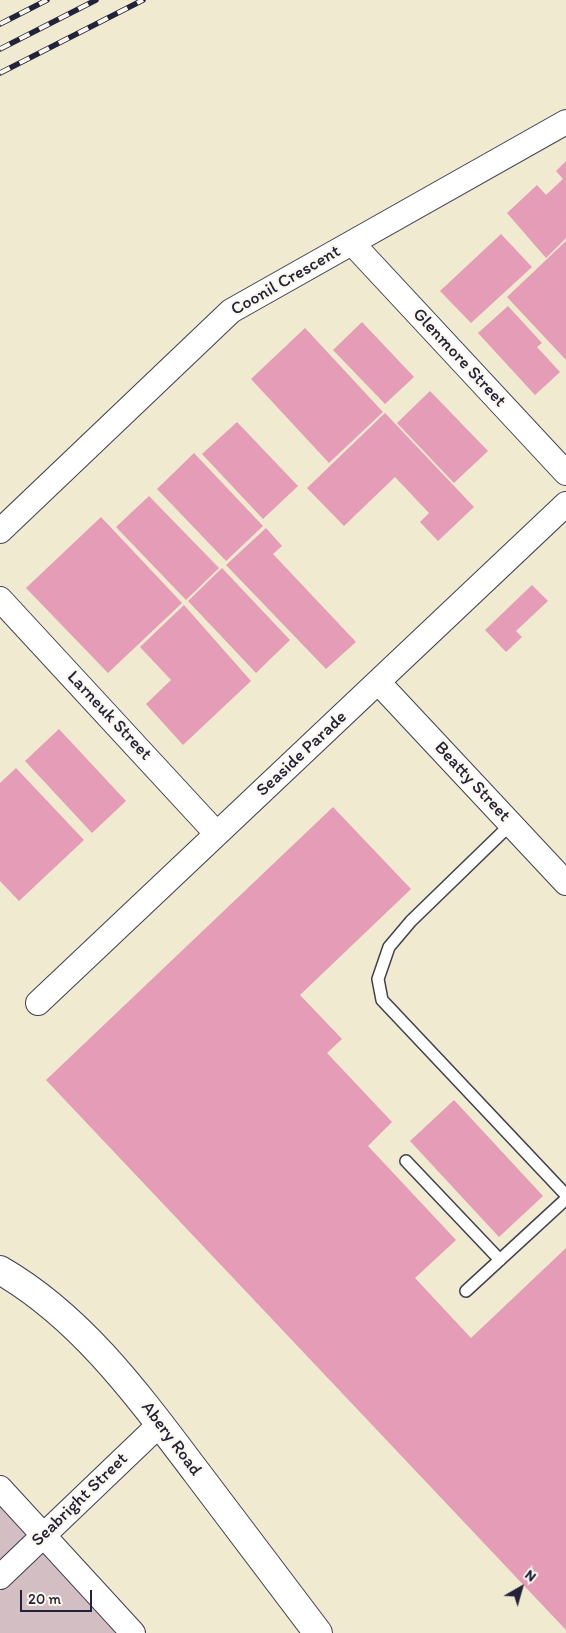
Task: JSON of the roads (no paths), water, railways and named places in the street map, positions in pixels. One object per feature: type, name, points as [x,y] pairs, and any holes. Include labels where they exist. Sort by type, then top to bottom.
[{"type":"main road","name":"Abery Road","points":[[0,1270],[30,1290],[76,1328],[120,1374],[318,1633]]},
{"type":"street","name":"Coonil Crescent","points":[[0,531],[231,311],[566,122]]},
{"type":"street","name":"Glenmore Street","points":[[352,243],[566,473]]},
{"type":"street","name":"Seaside Parade","points":[[38,1002],[566,504]]},
{"type":"street","name":"Larneuk Street","points":[[0,599],[217,834]]},
{"type":"street","name":"Beatty Street","points":[[378,682],[566,883]]},
{"type":"street","name":"Seabright Street","points":[[0,1577],[160,1424]]},
{"type":"street","points":[[0,1488],[133,1633]]},
{"type":"lane","points":[[466,1291],[566,1197],[382,1000],[378,979],[389,947],[400,934],[511,824]]},
{"type":"lane","points":[[406,1161],[500,1260]]},
{"type":"railway","points":[[0,24],[47,0]]},
{"type":"railway","points":[[0,49],[96,0]]},
{"type":"railway","points":[[0,73],[143,0]]}]
